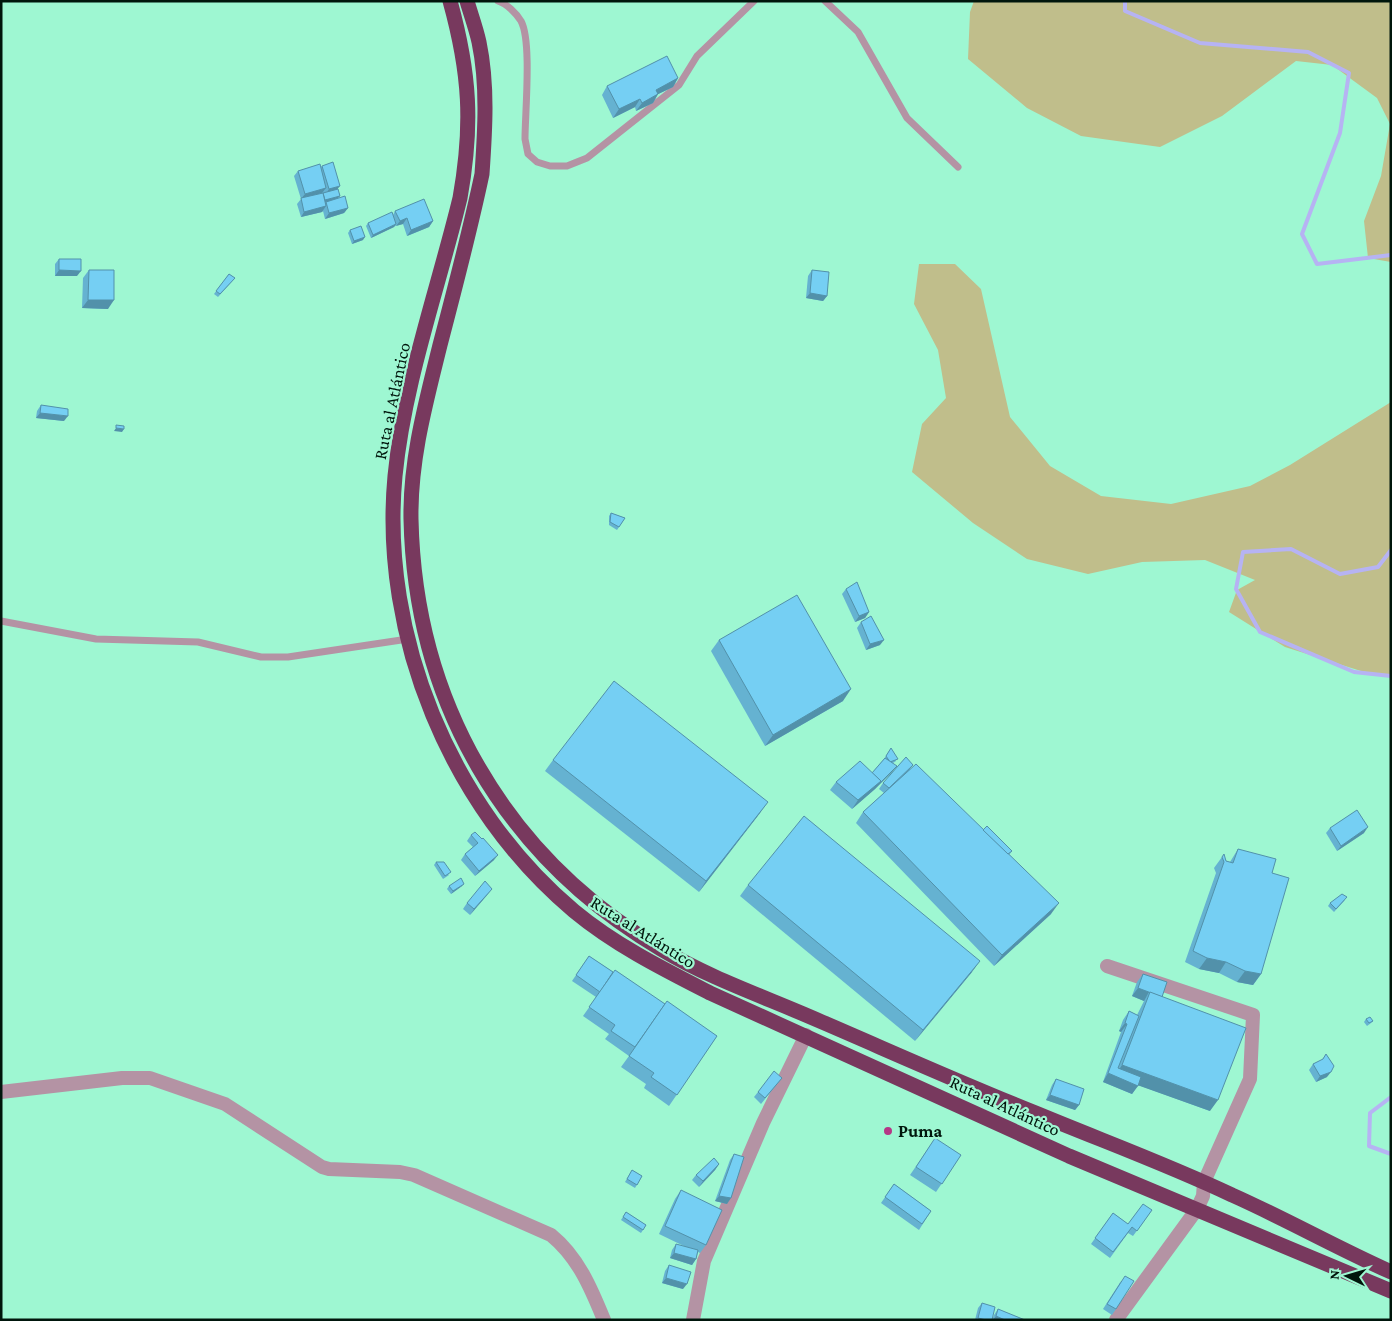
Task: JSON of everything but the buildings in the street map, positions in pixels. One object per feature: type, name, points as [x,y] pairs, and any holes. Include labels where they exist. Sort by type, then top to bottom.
[{"type":"highway","name":"Ruta al Atlántico","points":[[450,1],[466,69],[469,129],[460,198],[404,417],[395,479],[394,552],[408,639],[414,662],[437,723],[481,806],[535,873],[574,911],[656,966],[710,993],[1069,1156],[1391,1291]]},
{"type":"highway","name":"Ruta al Atlántico","points":[[467,1],[479,43],[484,93],[485,129],[482,174],[421,420],[416,444],[411,513],[415,584],[422,626],[430,655],[456,723],[477,766],[506,811],[548,862],[586,897],[663,951],[718,978],[1204,1182],[1391,1272]]},
{"type":"highway","points":[[975,1113],[971,1111],[969,1103],[972,1097],[979,1096],[1061,1132],[1096,1138]]},
{"type":"street","points":[[1107,966],[1253,1015],[1250,1079],[1204,1182],[1204,1196],[1197,1209],[1116,1320]]},
{"type":"street","points":[[693,1320],[704,1261],[763,1123],[806,1035]]},
{"type":"street","points":[[1,1092],[138,1076],[150,1078],[225,1104],[322,1167],[414,1175],[551,1235],[566,1247],[588,1283],[604,1320]]},
{"type":"lane","points":[[498,1],[505,3],[521,22],[526,42],[525,139],[528,154],[536,162],[550,166],[567,166],[587,158],[679,85],[697,56],[754,1]]},
{"type":"lane","points":[[825,1],[858,32],[907,118],[958,167]]},
{"type":"lane","points":[[1,621],[96,639],[198,642],[261,657],[288,657],[408,639]]},
{"type":"shaded area","points":[[974,1],[1391,1],[1391,262],[1368,258],[1364,221],[1381,176],[1390,124],[1377,98],[1332,65],[1296,61],[1222,116],[1160,147],[1081,136],[1027,108],[968,59],[970,12]]},
{"type":"shaded area","points":[[919,264],[955,264],[981,289],[1010,417],[1050,466],[1101,496],[1171,504],[1250,486],[1290,465],[1391,402],[1391,677],[1361,671],[1285,647],[1229,612],[1237,590],[1255,580],[1205,560],[1142,562],[1088,574],[1027,559],[973,523],[912,472],[922,424],[946,398],[938,350],[914,304]]},
{"type":"waterway","points":[[1125,1],[1125,11],[1200,43],[1308,52],[1349,73],[1340,133],[1302,234],[1317,264],[1391,255]]},
{"type":"waterway","points":[[1391,550],[1378,567],[1340,574],[1291,549],[1243,552],[1236,589],[1260,632],[1354,672],[1391,676]]},
{"type":"waterway","points":[[1391,1097],[1370,1113],[1369,1146],[1391,1154]]},
{"type":"place","name":"Puma","points":[[888,1131]]}]
